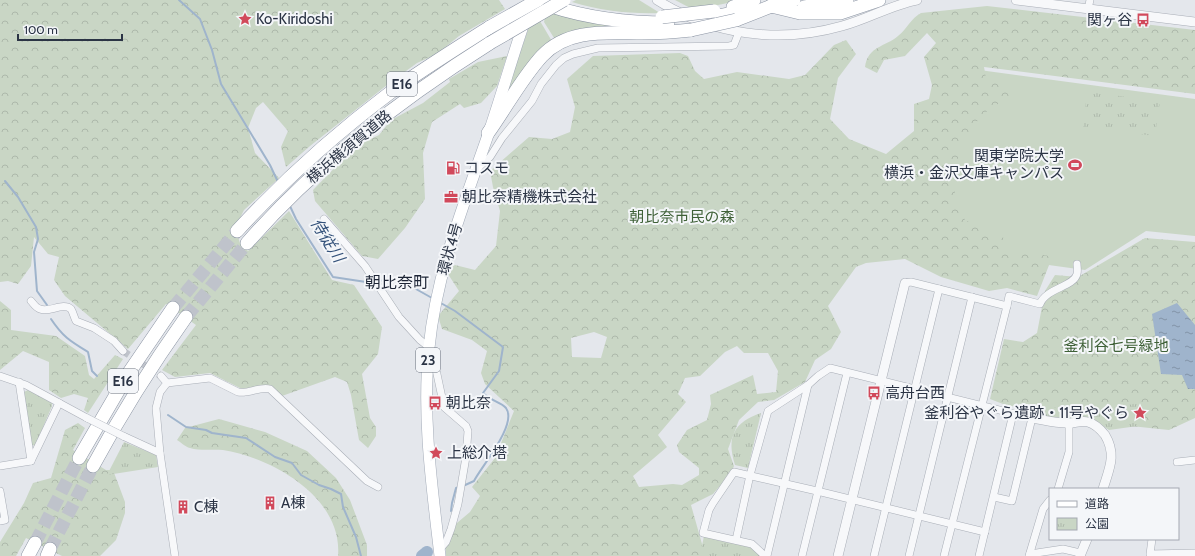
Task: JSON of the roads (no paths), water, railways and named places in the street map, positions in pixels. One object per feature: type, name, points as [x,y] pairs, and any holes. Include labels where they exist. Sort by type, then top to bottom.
[{"type":"highway","name":"横浜横須賀道路","points":[[247,243],[293,194],[328,163],[413,94],[490,43],[564,0]]},
{"type":"highway","points":[[716,14],[754,0]]},
{"type":"highway","points":[[541,1],[603,13],[665,20],[770,6],[794,0]]},
{"type":"highway","points":[[785,9],[816,5],[826,1],[839,4],[848,0]]},
{"type":"highway","points":[[835,13],[862,0]]},
{"type":"highway","points":[[488,133],[531,68],[551,48],[570,38],[592,33],[657,33],[737,26],[770,6],[800,13],[835,13],[879,0]]},
{"type":"highway","name":"横浜横須賀道路","points":[[237,231],[285,182],[320,150],[391,92],[490,27],[541,1]]},
{"type":"highway","name":"E16","points":[[79,458],[128,374],[173,308]]},
{"type":"highway","name":"E16","points":[[93,466],[120,416],[186,317]]},
{"type":"highway","points":[[28,556],[35,543]]},
{"type":"main road","name":"環状4号","points":[[439,553],[430,468],[427,414],[427,368],[433,320],[448,252],[521,32],[541,1]]},
{"type":"street","points":[[657,0],[687,17],[705,24],[737,26],[756,35],[778,36],[822,31],[848,24],[895,6],[917,0]]},
{"type":"street","points":[[1016,0],[1089,5],[1195,22]]},
{"type":"street","points":[[475,170],[490,157],[502,138],[532,101],[549,73],[564,58],[583,51],[598,48],[630,49],[729,46],[734,45],[737,26]]},
{"type":"street","points":[[324,219],[364,266],[399,317],[429,351],[434,360],[444,407],[466,426],[468,431],[466,457],[458,504],[446,542],[439,553]]},
{"type":"street","points":[[944,556],[1009,296],[1040,304],[1042,299],[1048,294],[1074,279],[1077,275],[1077,264]]},
{"type":"street","points":[[838,556],[905,283],[911,282],[1007,306]]},
{"type":"street","points":[[874,556],[940,289]]},
{"type":"street","points":[[909,556],[972,297]]},
{"type":"street","points":[[30,301],[38,309],[43,310],[66,307],[69,308],[72,310],[76,321],[94,328],[114,340],[123,351]]},
{"type":"street","points":[[736,540],[750,475],[768,411],[808,385],[830,368],[1032,418],[1069,423],[1080,421],[1088,422],[1098,428],[1111,446],[1112,454],[1103,488]]},
{"type":"street","points":[[802,556],[847,373]]},
{"type":"street","points":[[0,376],[20,382],[87,418],[160,453]]},
{"type":"street","points":[[161,376],[167,383]]},
{"type":"street","points":[[175,556],[160,453],[156,408],[160,392],[167,383],[210,378],[242,393],[265,388],[270,390],[367,481],[378,486]]},
{"type":"street","points":[[20,382],[31,460]]},
{"type":"street","points":[[808,385],[785,483],[766,556],[752,544],[703,533],[709,510],[734,472],[785,483],[886,507],[985,532]]},
{"type":"street","points":[[31,460],[59,403]]},
{"type":"street","points":[[979,556],[1013,414]]},
{"type":"street","points":[[994,497],[1012,501],[1032,418]]},
{"type":"street","points":[[1058,488],[1069,452],[1069,423]]},
{"type":"street","points":[[0,466],[31,460]]},
{"type":"street","points":[[1177,462],[1195,460]]},
{"type":"street","points":[[0,491],[5,520],[0,521]]},
{"type":"street","points":[[1049,501],[1043,509],[1030,555],[1063,549],[1080,555],[1087,540]]},
{"type":"street","points":[[1152,540],[1150,554],[1173,555],[1195,553]]},
{"type":"water","points":[[1177,303],[1195,325],[1195,389],[1188,389],[1182,375],[1161,374],[1152,314]]},
{"type":"waterway","name":"侍従川","points":[[179,0],[200,19],[212,50],[221,84],[270,165],[278,182]]},
{"type":"waterway","points":[[5,181],[18,197],[36,227],[38,239],[34,252],[37,291],[47,305]]},
{"type":"waterway","name":"侍従川","points":[[289,204],[296,219],[333,277],[366,282],[373,281]]},
{"type":"waterway","name":"侍従川","points":[[377,281],[398,279],[432,298]]},
{"type":"waterway","name":"侍従川","points":[[439,302],[455,311],[503,347],[499,371],[483,393],[506,408],[508,415],[507,424],[497,445],[474,481],[463,486]]},
{"type":"waterway","points":[[51,319],[67,338],[88,352],[92,371],[97,376]]},
{"type":"waterway","points":[[168,415],[186,427],[206,430],[212,433],[246,438],[275,457],[292,463],[301,475],[319,485],[341,494],[343,507],[356,537],[361,556]]},
{"type":"waterway","name":"侍従川","points":[[451,511],[456,488],[459,487]]},
{"type":"waterway","name":"侍従川","points":[[422,556],[427,552]]},
{"type":"tunnel","points":[[173,308],[237,231]]},
{"type":"tunnel","points":[[186,317],[247,243]]},
{"type":"tunnel","points":[[123,351],[161,376]]},
{"type":"tunnel","points":[[35,543],[79,458]]},
{"type":"tunnel","points":[[50,549],[93,466]]},
{"type":"place","name":"Ko-Kiridoshi","points":[[245,19]]},
{"type":"place","name":"関ヶ谷","points":[[1143,20]]},
{"type":"place","name":"関東学院大学 横浜・金沢文庫キャンパス","points":[[1075,165]]},
{"type":"place","name":"コスモ","points":[[453,168]]},
{"type":"place","name":"朝比奈精機株式会社","points":[[451,197]]},
{"type":"place","name":"高舟台西","points":[[874,393]]},
{"type":"place","name":"朝比奈","points":[[435,403]]},
{"type":"place","name":"釜利谷やぐら遺跡・11号やぐら","points":[[1140,413]]},
{"type":"place","name":"上総介塔","points":[[436,453]]},
{"type":"place","name":"A棟","points":[[270,503]]},
{"type":"place","name":"C棟","points":[[183,507]]},
{"type":"district","name":"朝比奈町","points":[[397,282]]},
{"type":"park label","name":"朝比奈市民の森","points":[[682,217]]},
{"type":"park label","name":"釜利谷七号緑地","points":[[1116,346]]}]
